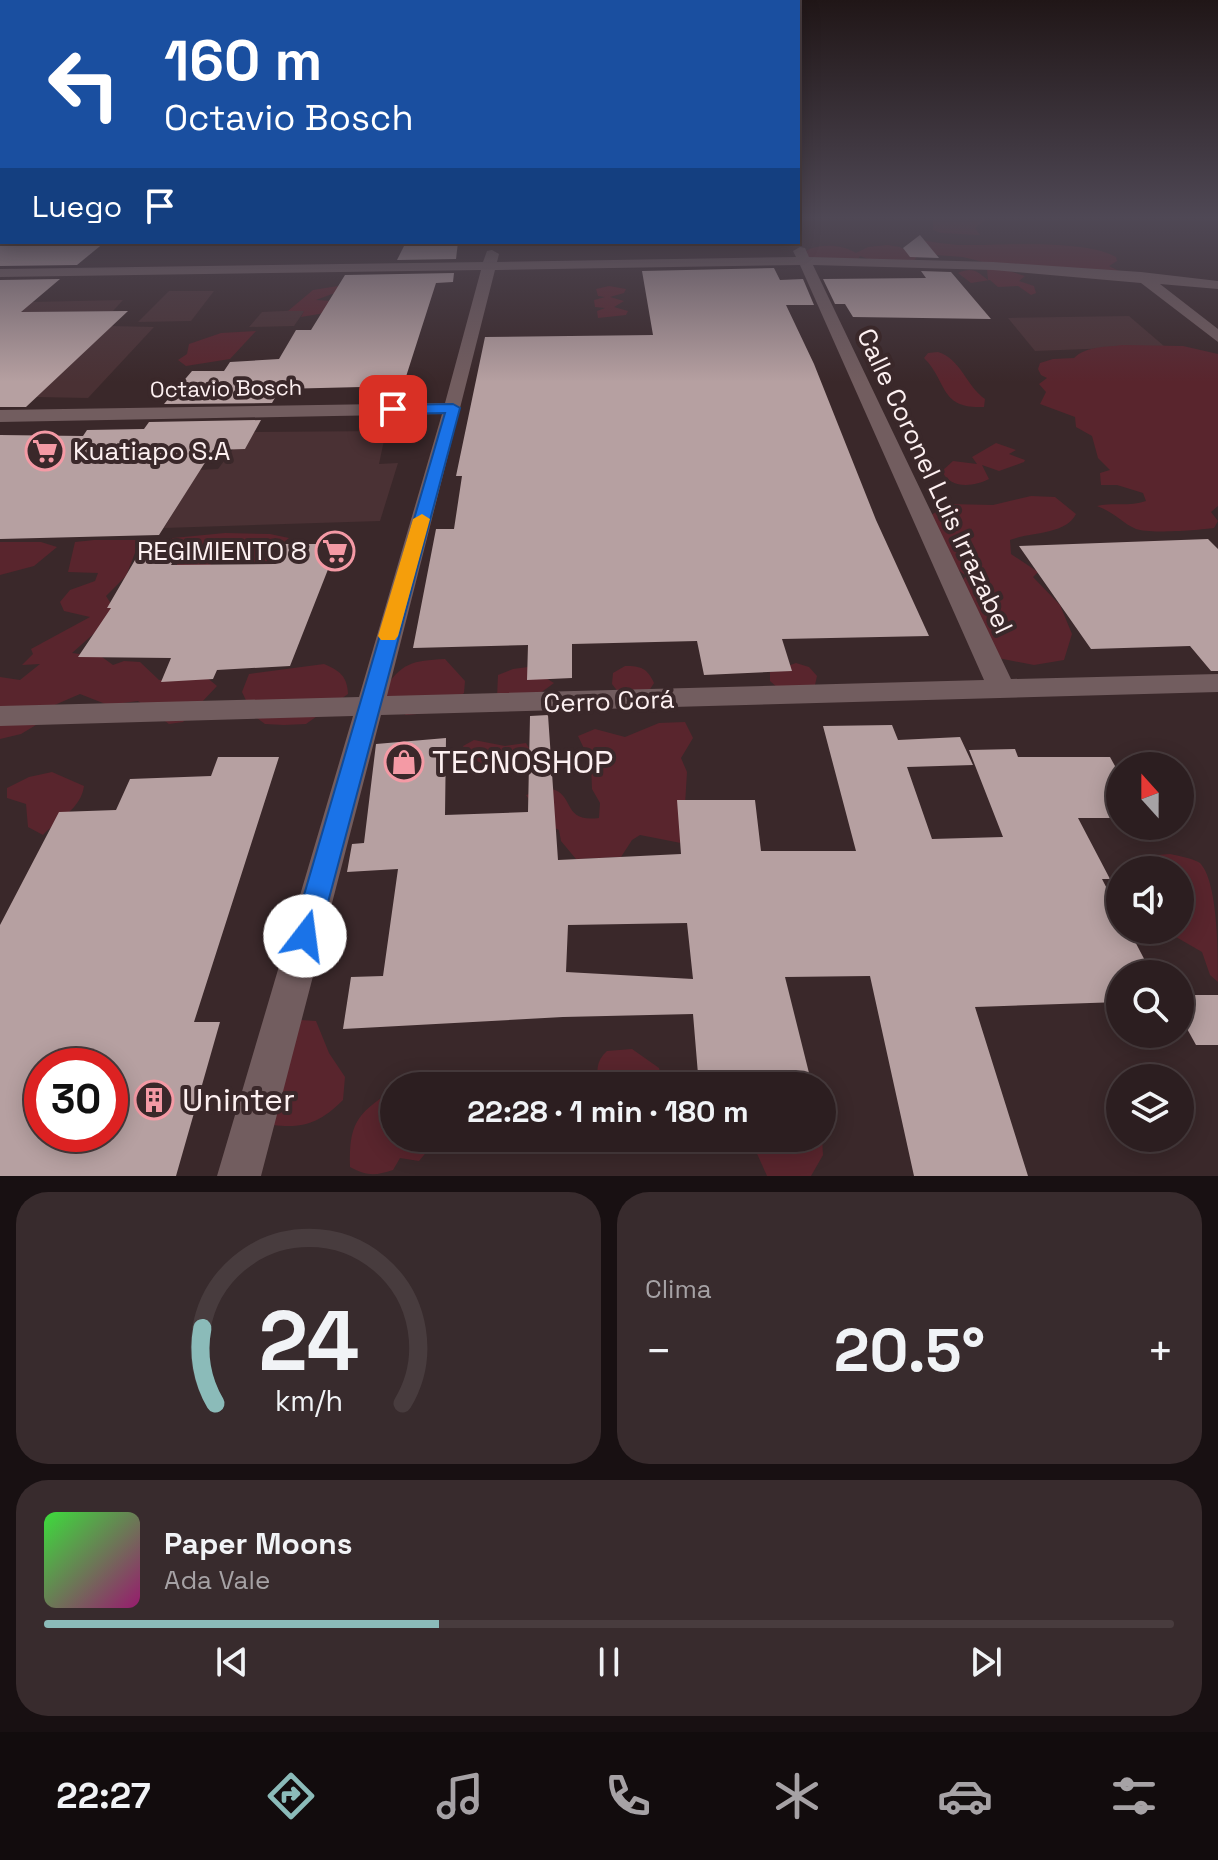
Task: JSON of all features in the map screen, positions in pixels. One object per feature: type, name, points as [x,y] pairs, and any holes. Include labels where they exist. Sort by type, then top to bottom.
[{"type":"street","points":[[239,1176],[453,408],[487,273]]},
{"type":"street","name":"Calle Coronel Luis Irrazabel","points":[[811,273],[1002,690]]},
{"type":"street","points":[[1140,273],[1218,337]]},
{"type":"street","points":[[1152,273],[1218,285]]},
{"type":"street","name":"Octavio Bosch","points":[[0,416],[453,408]]},
{"type":"street","name":"Cerro Corá","points":[[0,716],[1218,683]]},
{"type":"shaded area","points":[[958,273],[978,273],[988,280],[987,273],[1015,273],[1025,276],[1019,281],[1034,286],[1036,293],[1031,295],[1018,286],[998,287],[990,280],[971,283]]},
{"type":"shaded area","points":[[338,286],[346,293],[316,300],[332,301],[325,313],[301,317],[304,311],[288,311],[313,290]]},
{"type":"shaded area","points":[[609,286],[626,289],[624,293],[610,297],[624,301],[614,307],[628,311],[626,315],[598,318],[597,311],[605,308],[595,307],[594,300],[605,297],[598,296],[596,289]]},
{"type":"shaded area","points":[[169,291],[214,291],[191,321],[138,322]]},
{"type":"shaded area","points":[[123,300],[113,311],[18,312],[31,302]]},
{"type":"shaded area","points":[[305,310],[294,326],[249,327],[262,312]]},
{"type":"shaded area","points":[[1129,316],[1164,346],[1035,351],[1008,318]]},
{"type":"shaded area","points":[[111,326],[154,327],[88,398],[36,397]]},
{"type":"shaded area","points":[[256,331],[230,359],[186,366],[178,360],[187,354],[189,344],[221,333]]},
{"type":"shaded area","points":[[1123,345],[1183,346],[1218,354],[1218,506],[1211,512],[1218,521],[1214,528],[1174,531],[1136,529],[1097,506],[1146,501],[1143,493],[1117,485],[1101,485],[1100,473],[1110,470],[1098,458],[1092,436],[1076,427],[1075,417],[1040,404],[1046,392],[1039,384],[1047,378],[1038,369],[1040,363],[1074,358],[1091,349]]},
{"type":"shaded area","points":[[938,352],[952,360],[985,399],[984,407],[959,404],[946,392],[924,358],[928,353]]},
{"type":"shaded area","points":[[386,431],[379,464],[398,463],[380,521],[164,528],[199,470],[218,469],[246,432]]},
{"type":"shaded area","points":[[996,443],[1016,450],[1009,454],[1024,462],[999,471],[982,465],[989,479],[969,485],[950,481],[942,471],[953,461],[977,464],[972,457]]},
{"type":"shaded area","points":[[1031,496],[1055,497],[1076,514],[1064,526],[1010,540],[1011,554],[1038,572],[1033,577],[1060,605],[1072,634],[1064,660],[1034,665],[998,658],[959,584],[966,576],[942,557],[931,515],[949,504],[993,505]]},
{"type":"shaded area","points":[[225,533],[270,534],[289,538],[273,551],[270,561],[212,563],[193,584],[171,580],[184,547],[164,544],[173,538]]},
{"type":"shaded area","points":[[140,540],[126,576],[106,596],[117,613],[72,653],[102,657],[113,665],[124,661],[140,662],[159,680],[205,676],[217,686],[183,722],[169,724],[138,701],[108,705],[80,694],[50,707],[41,722],[21,734],[0,739],[0,677],[20,680],[40,664],[22,665],[33,654],[31,649],[90,617],[64,611],[60,602],[70,590],[95,581],[98,573],[68,572],[75,542]]},
{"type":"shaded area","points":[[0,542],[41,542],[57,547],[34,566],[0,575]]},
{"type":"shaded area","points":[[445,659],[465,681],[464,693],[440,712],[406,715],[386,700],[383,691],[402,669],[416,662]]},
{"type":"shaded area","points":[[796,663],[809,667],[817,676],[815,685],[778,688],[770,681],[770,672]]},
{"type":"shaded area","points":[[324,664],[342,675],[348,694],[306,724],[265,724],[253,715],[242,692],[249,674]]},
{"type":"shaded area","points":[[625,666],[639,667],[649,674],[654,683],[647,694],[619,693],[612,684],[613,673]]},
{"type":"shaded area","points":[[528,667],[554,683],[539,694],[497,698],[498,675]]},
{"type":"shaded area","points":[[685,722],[693,738],[681,758],[687,772],[685,805],[691,845],[640,835],[632,840],[621,857],[576,859],[561,841],[559,830],[545,824],[526,795],[552,789],[564,797],[574,813],[599,818],[600,803],[592,789],[591,763],[578,736],[595,729],[625,737],[659,723]]},
{"type":"shaded area","points":[[474,740],[505,746],[526,743],[529,748],[507,767],[493,767],[467,756],[463,746]]},
{"type":"shaded area","points":[[52,772],[84,786],[74,807],[43,835],[28,827],[26,804],[7,798],[7,788],[29,777]]},
{"type":"shaded area","points":[[1194,860],[1206,872],[1214,901],[1218,982],[1210,975],[1202,952],[1188,944],[1194,944]]},
{"type":"shaded area","points":[[301,1020],[316,1021],[329,1053],[345,1077],[343,1100],[322,1117],[302,1125],[254,1122]]},
{"type":"shaded area","points":[[632,1049],[660,1072],[598,1072],[607,1051]]},
{"type":"shaded area","points":[[380,1099],[380,1152],[426,1152],[419,1161],[400,1158],[393,1170],[376,1174],[350,1167],[353,1130],[370,1107]]},
{"type":"shaded area","points":[[756,1152],[823,1152],[811,1176],[767,1176]]},
{"type":"building","points":[[454,273],[453,282],[436,283],[403,386],[280,389],[272,403],[164,404],[192,371],[224,371],[230,362],[279,359],[296,330],[311,330],[345,275]]},
{"type":"building","points":[[642,273],[776,273],[780,280],[803,279],[814,305],[786,305],[814,364],[876,520],[929,636],[782,639],[792,671],[704,675],[697,641],[572,644],[572,678],[527,680],[528,645],[413,648],[436,529],[454,529],[462,476],[456,476],[485,337],[653,335]]},
{"type":"building","points":[[922,273],[952,273],[991,319],[853,317],[845,304],[835,304],[823,279],[926,278]]},
{"type":"building","points":[[60,279],[21,312],[128,311],[26,407],[0,407],[0,280]]},
{"type":"building","points":[[261,420],[245,449],[213,450],[159,535],[0,539],[0,435],[83,436],[87,430],[144,429],[149,422]]},
{"type":"building","points":[[1208,539],[1218,549],[1218,671],[1211,671],[1190,646],[1091,649],[1019,546]]},
{"type":"building","points":[[284,544],[338,544],[290,666],[217,670],[213,679],[161,682],[171,658],[78,657],[111,608],[107,608],[142,548],[180,548],[171,565],[275,564]]},
{"type":"building","points":[[548,715],[558,860],[681,854],[677,800],[755,800],[761,851],[856,851],[823,726],[892,725],[898,740],[960,737],[973,765],[907,767],[932,839],[1003,837],[969,750],[1015,749],[1018,757],[1106,757],[1106,818],[1078,818],[1106,871],[1106,879],[1102,879],[1106,887],[1106,944],[1136,944],[1145,960],[1106,960],[1106,1002],[975,1007],[1028,1176],[914,1176],[870,976],[785,977],[809,1072],[698,1072],[693,1014],[563,1017],[343,1029],[351,977],[383,976],[398,869],[347,872],[352,844],[364,843],[376,744],[446,738],[445,815],[528,812],[530,716]],"holes":[[[687,923],[693,979],[566,972],[568,925]]]},
{"type":"building","points":[[218,757],[279,757],[194,1022],[220,1022],[176,1176],[0,1176],[0,925],[59,812],[116,810],[130,779],[211,776]]},
{"type":"building","points":[[1194,995],[1218,995],[1218,1045],[1196,1045]]},
{"type":"slow traffic","points":[[388,636],[422,519]]},
{"type":"place","name":"Kuatiapo S.A","points":[[45,451]]},
{"type":"place","name":"REGIMIENTO 8","points":[[335,551]]},
{"type":"place","name":"TECNOSHOP","points":[[404,762]]},
{"type":"place","name":"Uninter","points":[[154,1100]]},
{"type":"route","points":[[305,936],[453,408],[393,409]]}]
